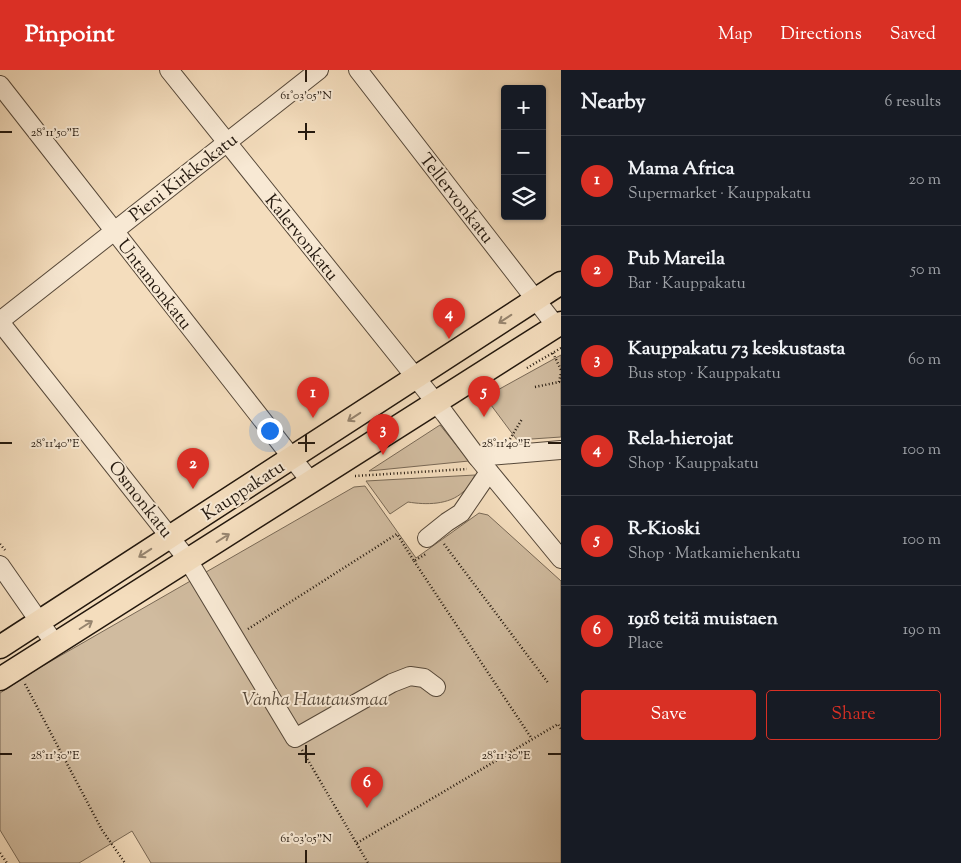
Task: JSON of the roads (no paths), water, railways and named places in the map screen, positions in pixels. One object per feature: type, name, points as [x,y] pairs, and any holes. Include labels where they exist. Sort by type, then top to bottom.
[{"type":"main road","name":"Kauppakatu","points":[[0,647],[561,283]]},
{"type":"main road","name":"Kauppakatu","points":[[0,679],[558,324]]},
{"type":"street","name":"Kalervonkatu","points":[[169,70],[445,414],[484,466],[561,559]]},
{"type":"street","name":"Pieni Kirkkokatu","points":[[0,321],[319,70]]},
{"type":"street","name":"Tellervonkatu","points":[[358,70],[536,300],[558,324]]},
{"type":"street","name":"Untamonkatu","points":[[0,86],[311,482]]},
{"type":"street","name":"Osmonkatu","points":[[0,321],[188,560],[295,738],[392,683],[410,676],[424,678],[436,687]]},
{"type":"street","points":[[434,542],[447,522],[461,513],[477,492],[484,466],[561,450]]},
{"type":"street","points":[[0,565],[55,644]]},
{"type":"place","name":"Rela-hierojat","points":[[449,339]]},
{"type":"place","name":"R-Kioski","points":[[484,417]]},
{"type":"place","name":"Mama Africa","points":[[313,418]]},
{"type":"place","name":"Kauppakatu 73 keskustasta","points":[[383,455]]},
{"type":"place","name":"Pub Mareila","points":[[193,489]]},
{"type":"place","name":"1918 teitä muistaen","points":[[367,808]]},
{"type":"park label","name":"Vanha Hautausmaa","points":[[315,699]]}]
